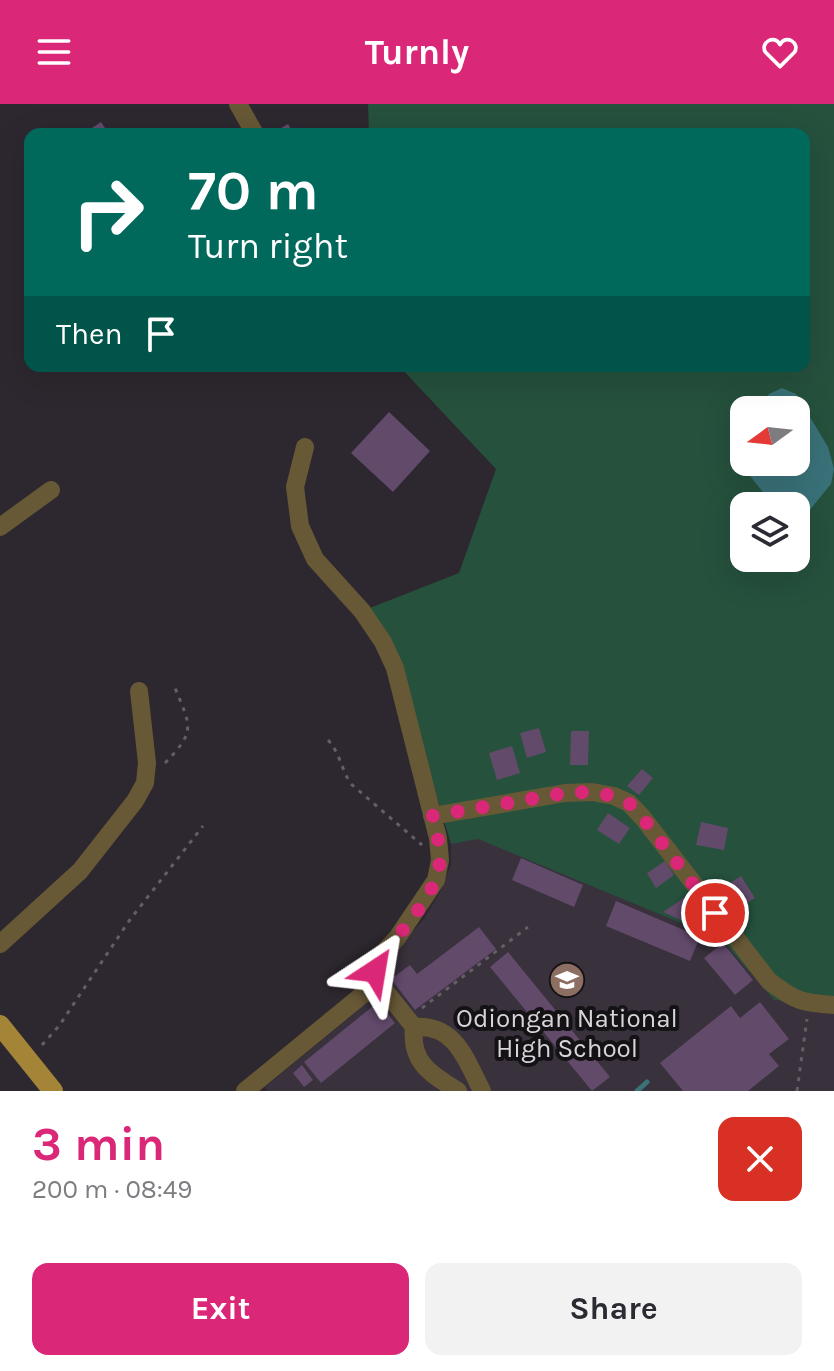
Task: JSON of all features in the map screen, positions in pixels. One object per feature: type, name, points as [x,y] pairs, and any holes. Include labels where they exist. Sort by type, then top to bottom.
[{"type":"main road","points":[[0,1025],[53,1091]]},
{"type":"street","points":[[238,104],[252,128]]},
{"type":"street","points":[[305,447],[295,487],[300,526],[315,559],[362,611],[383,642],[395,668],[438,838],[440,860],[436,880],[397,938],[378,958],[375,971],[378,982],[411,1023],[416,1055],[424,1067],[458,1091]]},
{"type":"street","points":[[0,527],[51,490]]},
{"type":"street","points":[[0,944],[80,871],[135,801],[145,783],[147,763],[139,691]]},
{"type":"street","points":[[432,816],[565,793],[592,792],[614,796],[629,803],[769,981],[791,998],[809,1004],[834,1005]]},
{"type":"street","points":[[245,1091],[378,982]]},
{"type":"street","points":[[411,1023],[442,1031],[454,1041],[482,1091]]},
{"type":"path","points":[[145,783],[186,739],[188,720],[175,688]]},
{"type":"path","points":[[328,740],[339,754],[344,773],[351,784],[440,860]]},
{"type":"path","points":[[27,1058],[59,1026],[129,921],[203,826]]},
{"type":"path","points":[[411,1023],[528,927]]},
{"type":"path","points":[[797,1091],[809,1004]]},
{"type":"shaded area","points":[[426,760],[834,763],[834,1091],[268,1091],[265,1087],[368,1002],[385,960],[424,919],[440,892],[451,865],[451,844]]},
{"type":"green space","points":[[368,104],[834,104],[834,1005],[774,1000],[722,940],[478,839],[451,844],[426,760],[370,608],[459,573],[496,469],[405,372],[810,372],[810,128],[369,128]]},
{"type":"water","points":[[782,388],[797,396],[767,396]]},
{"type":"water","points":[[810,417],[828,447],[834,469],[831,484],[810,510],[810,492],[763,492],[750,476],[810,476]]},
{"type":"building","points":[[389,412],[430,451],[393,492],[351,453]]},
{"type":"building","points":[[539,728],[546,752],[527,758],[520,733]]},
{"type":"building","points":[[571,731],[589,731],[588,765],[570,765]]},
{"type":"building","points":[[512,746],[520,773],[497,780],[489,753]]},
{"type":"building","points":[[642,769],[653,778],[639,795],[627,786]]},
{"type":"building","points":[[608,813],[630,828],[619,844],[597,830]]},
{"type":"building","points":[[701,822],[728,828],[724,850],[696,845]]},
{"type":"building","points":[[521,858],[583,885],[574,907],[512,880]]},
{"type":"building","points":[[665,861],[674,875],[656,888],[647,873]]},
{"type":"building","points":[[741,876],[755,898],[736,910],[722,888]]},
{"type":"building","points":[[690,894],[701,911],[685,922],[663,912]]},
{"type":"building","points":[[616,901],[700,937],[690,961],[606,926]]},
{"type":"building","points":[[479,927],[496,949],[415,1010],[391,979],[410,965],[417,974]]},
{"type":"building","points":[[723,943],[753,980],[735,995],[704,958]]},
{"type":"building","points":[[508,952],[610,1077],[592,1091],[490,967]]},
{"type":"building","points":[[378,1002],[395,1023],[321,1083],[304,1062]]},
{"type":"building","points":[[760,1002],[789,1039],[769,1054],[779,1066],[748,1091],[683,1091],[660,1063],[731,1006],[740,1018]]},
{"type":"building","points":[[302,1065],[313,1080],[304,1087],[293,1073]]},
{"type":"waterway","points":[[637,1091],[647,1082]]},
{"type":"place","name":"Odiongan National High School","points":[[567,980]]},
{"type":"route","points":[[375,971],[378,958],[397,938],[436,880],[440,860],[432,816],[565,793],[592,792],[614,796],[629,803],[715,913]]}]
